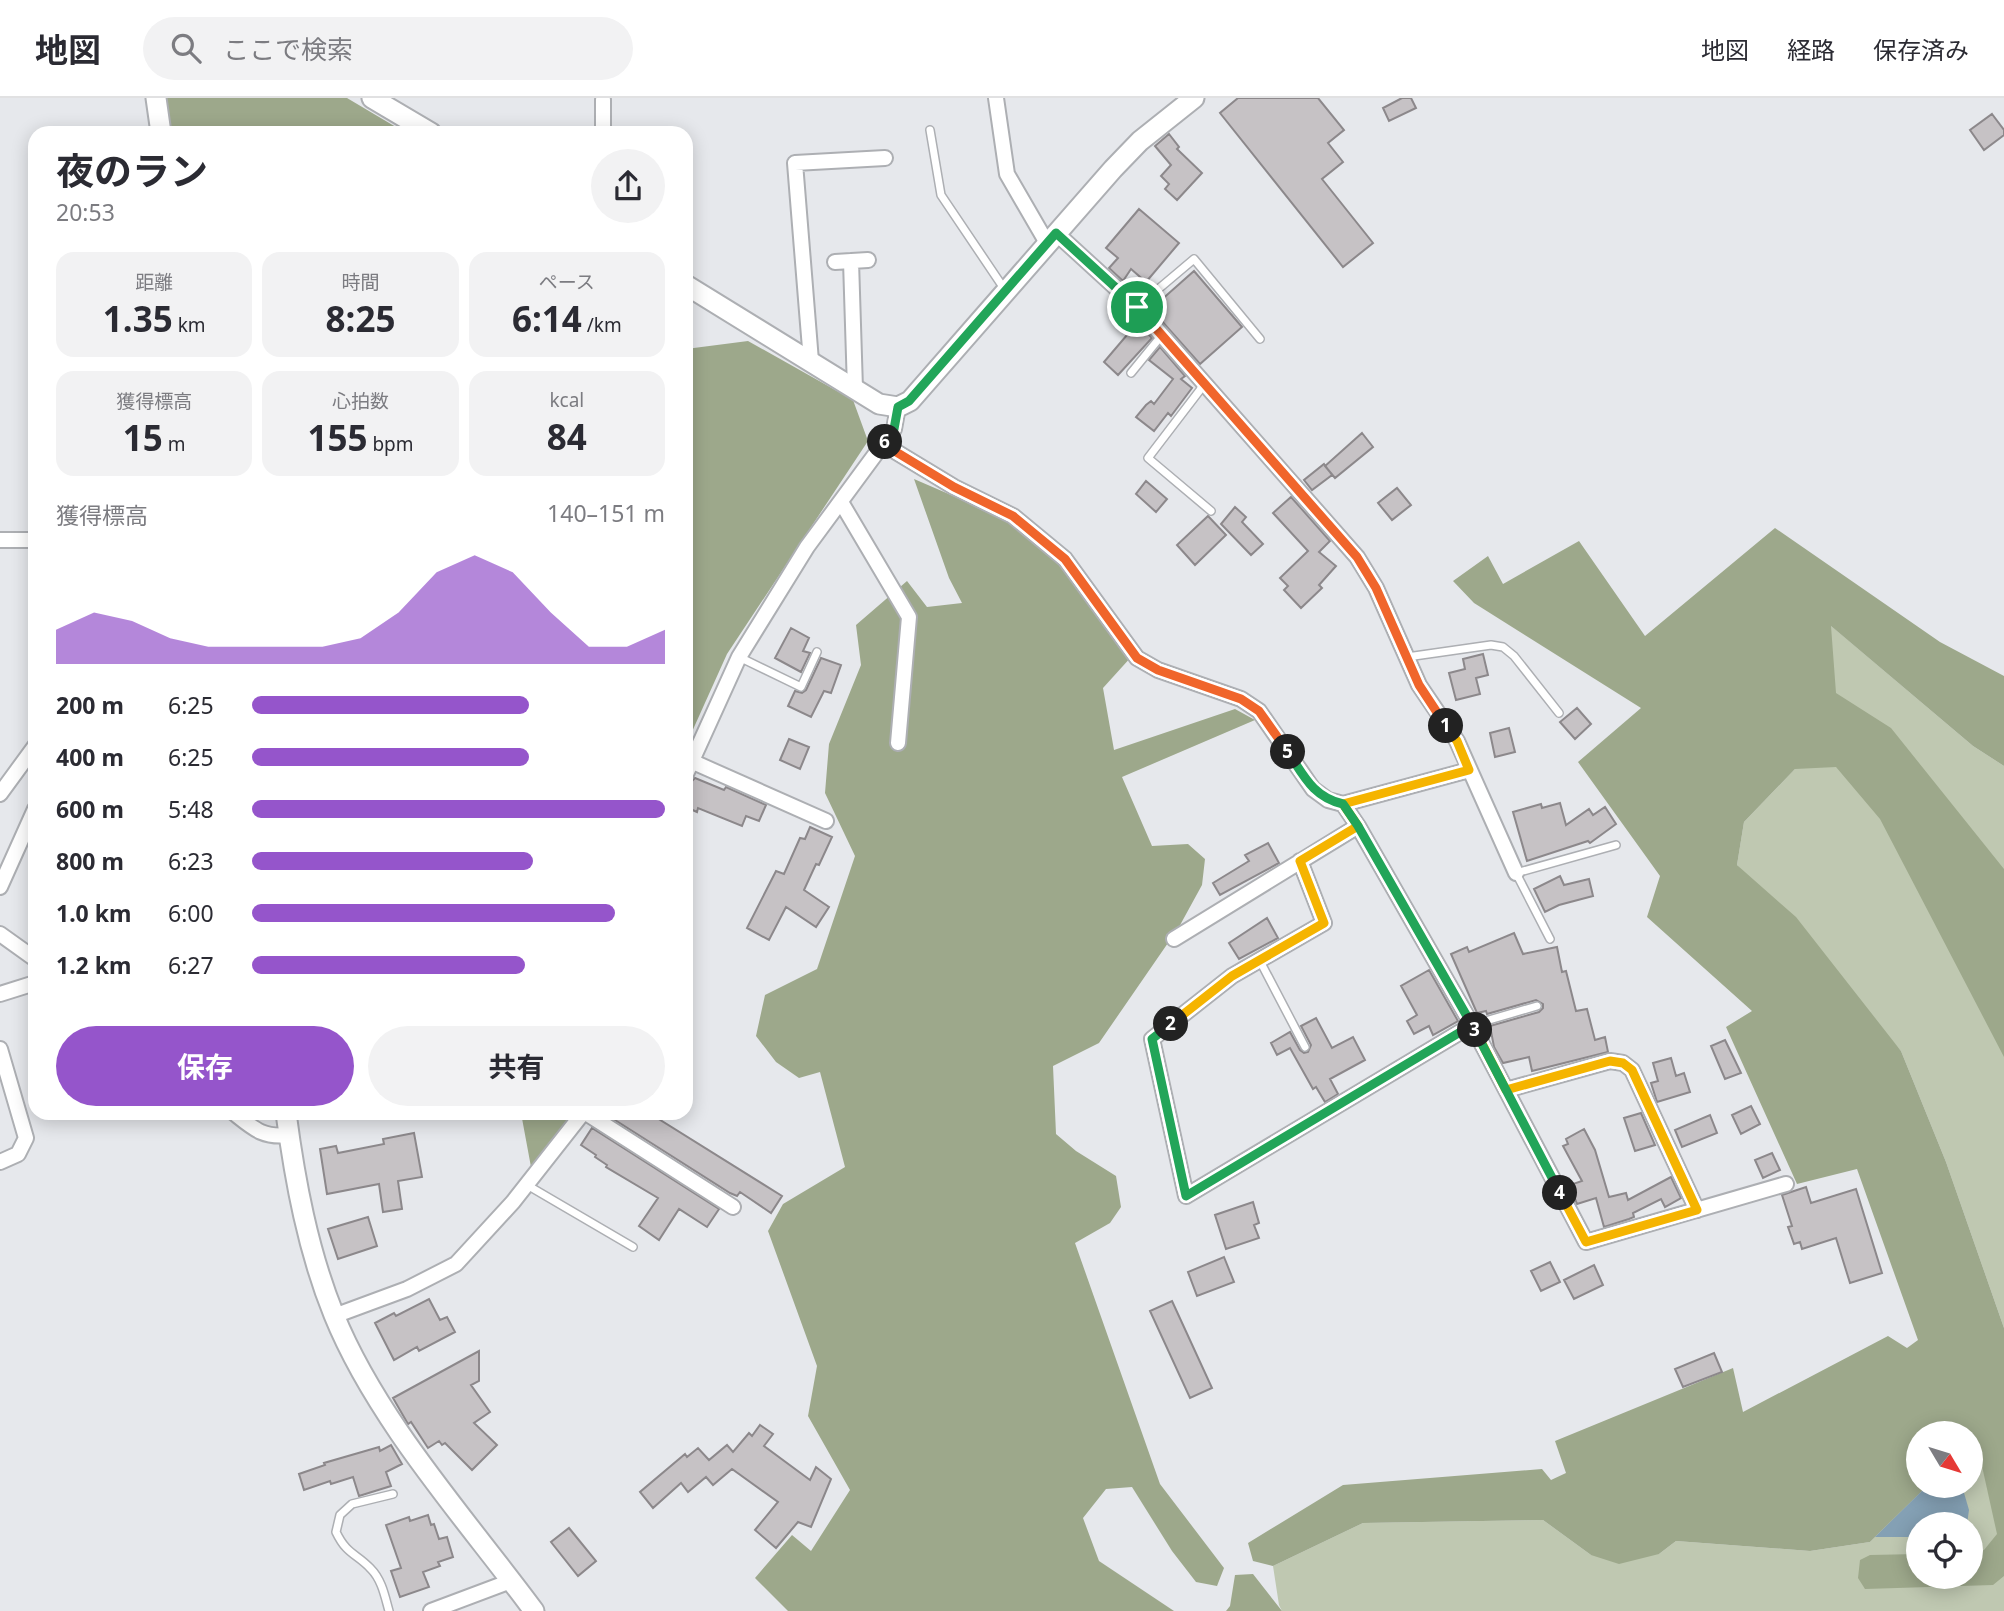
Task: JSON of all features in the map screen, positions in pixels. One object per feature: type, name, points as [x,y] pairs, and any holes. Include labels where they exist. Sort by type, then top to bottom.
[{"type":"street","points":[[156,98],[160,126]]},
{"type":"street","points":[[372,98],[419,126]]},
{"type":"street","points":[[996,98],[1007,173],[1052,238],[1137,307],[1357,557],[1376,588],[1419,685],[1457,741],[1516,873]]},
{"type":"street","points":[[693,289],[880,404],[898,407],[909,401],[1140,141],[1194,98]]},
{"type":"street","points":[[603,100],[603,126]]},
{"type":"street","points":[[811,361],[795,163],[886,158]]},
{"type":"street","points":[[835,262],[868,260]]},
{"type":"street","points":[[850,261],[855,389]]},
{"type":"street","points":[[693,757],[739,657],[807,547],[894,429],[898,407]]},
{"type":"street","points":[[883,444],[954,487],[1013,516],[1065,559],[1137,658],[1158,670],[1241,699],[1259,711],[1312,789],[1328,800],[1343,804],[1469,770]]},
{"type":"street","points":[[841,502],[909,617],[898,743]]},
{"type":"street","points":[[0,540],[28,540]]},
{"type":"street","points":[[0,794],[28,766]]},
{"type":"street","points":[[693,770],[827,821]]},
{"type":"street","points":[[1343,804],[1472,1025],[1586,1242],[1786,1184]]},
{"type":"street","points":[[0,887],[28,825]]},
{"type":"street","points":[[1174,939],[1358,826]]},
{"type":"street","points":[[1300,861],[1324,923],[1232,976],[1152,1039],[1186,1196],[1472,1025]]},
{"type":"street","points":[[0,934],[28,954]]},
{"type":"street","points":[[0,994],[28,985]]},
{"type":"street","points":[[0,1162],[18,1154],[26,1138],[1,1056]]},
{"type":"street","points":[[1506,1090],[1610,1061],[1623,1063],[1632,1070],[1697,1210]]},
{"type":"street","points":[[244,1120],[273,1137],[289,1135]]},
{"type":"street","points":[[287,1120],[307,1234],[334,1316],[404,1440],[534,1611]]},
{"type":"street","points":[[334,1316],[407,1289],[456,1264],[490,1230],[579,1120]]},
{"type":"street","points":[[596,1120],[733,1207]]},
{"type":"street","points":[[431,1611],[511,1580]]},
{"type":"lane","points":[[930,130],[941,195],[1006,290]]},
{"type":"lane","points":[[1137,307],[1194,259],[1260,339]]},
{"type":"lane","points":[[1131,373],[1162,335]]},
{"type":"lane","points":[[1203,382],[1200,390],[1149,458],[1211,511]]},
{"type":"lane","points":[[1407,657],[1491,645],[1503,647],[1514,656],[1559,713]]},
{"type":"lane","points":[[739,657],[801,687],[817,652]]},
{"type":"lane","points":[[1550,939],[1516,873],[1616,845]]},
{"type":"lane","points":[[1259,960],[1305,1047]]},
{"type":"lane","points":[[1472,1025],[1537,1006]]},
{"type":"lane","points":[[527,1185],[633,1247]]},
{"type":"lane","points":[[389,1611],[380,1582],[373,1570],[343,1547],[336,1532],[340,1515],[352,1504],[393,1494]]},
{"type":"green space","points":[[166,98],[347,98],[394,126],[169,126]]},
{"type":"green space","points":[[748,341],[853,400],[868,441],[727,654],[693,729],[693,348]]},
{"type":"green space","points":[[914,479],[1009,520],[1063,561],[1132,656],[1103,688],[1114,750],[1235,709],[1255,720],[1122,777],[1152,846],[1188,844],[1205,859],[1202,885],[1179,927],[1099,1043],[1053,1066],[1056,1134],[1076,1151],[1116,1176],[1121,1207],[1110,1223],[1075,1243],[1160,1484],[1224,1568],[1217,1586],[1196,1582],[1172,1551],[1132,1487],[1106,1489],[1083,1518],[1099,1561],[1174,1611],[788,1611],[755,1578],[792,1535],[811,1551],[850,1490],[808,1416],[817,1366],[768,1231],[783,1204],[845,1167],[820,1072],[799,1078],[776,1062],[756,1036],[765,995],[817,969],[855,856],[825,793],[829,744],[861,665],[856,625],[907,581],[927,607],[962,603],[949,578]]},
{"type":"green space","points":[[1775,528],[1940,642],[2004,676],[2004,766],[1973,746],[1831,626],[1836,693],[1891,728],[2004,869],[2004,1057],[1880,819],[1836,767],[1795,769],[1744,822],[1737,865],[1796,917],[1901,1051],[1946,1162],[2004,1328],[2004,1576],[1993,1585],[1983,1585],[1983,1550],[1997,1534],[1983,1471],[1983,1421],[1906,1421],[1906,1498],[1915,1498],[1870,1542],[1810,1551],[1676,1541],[1659,1554],[1619,1564],[1591,1555],[1543,1520],[1363,1523],[1273,1566],[1253,1561],[1248,1543],[1343,1485],[1542,1469],[1551,1480],[1566,1473],[1555,1441],[1733,1368],[1743,1412],[1888,1336],[1907,1348],[1918,1340],[1857,1169],[1797,1184],[1726,1027],[1752,1011],[1647,917],[1660,876],[1578,762],[1641,708],[1474,603],[1453,581],[1488,556],[1503,584],[1579,541],[1645,636]]},
{"type":"green space","points":[[1830,625],[1973,746],[2004,766],[2004,1328],[1946,1162],[1901,1051],[1737,865],[1744,822],[1795,769]]},
{"type":"green space","points":[[522,1120],[568,1120],[531,1167]]},
{"type":"green space","points":[[2004,1412],[2004,1611],[1282,1611],[1273,1566],[1363,1523],[1543,1520],[1591,1555],[1659,1554],[1676,1541],[1810,1551],[1870,1542],[1915,1498],[1983,1498],[1983,1432]]},
{"type":"green space","points":[[1906,1554],[1906,1588],[1865,1589],[1858,1578],[1860,1560],[1870,1555]]},
{"type":"green space","points":[[1253,1574],[1282,1611],[1226,1611],[1230,1606],[1235,1575]]},
{"type":"water","points":[[1915,1498],[1966,1498],[1969,1512],[1906,1512],[1906,1537],[1875,1537]]},
{"type":"building","points":[[1238,98],[1318,98],[1344,130],[1328,143],[1343,162],[1322,179],[1373,243],[1343,267],[1220,113]]},
{"type":"building","points":[[1402,98],[1411,98],[1416,108],[1389,121],[1383,108]]},
{"type":"building","points":[[1992,114],[2004,130],[2004,135],[1984,150],[1970,130]]},
{"type":"building","points":[[1169,134],[1179,147],[1177,149],[1202,173],[1177,200],[1165,189],[1169,184],[1161,176],[1171,165],[1155,146]]},
{"type":"building","points":[[1139,209],[1179,243],[1146,282],[1131,269],[1123,281],[1109,268],[1118,258],[1106,248]]},
{"type":"building","points":[[1194,271],[1242,327],[1200,364],[1151,309]]},
{"type":"building","points":[[1138,322],[1152,338],[1118,375],[1104,362]]},
{"type":"building","points":[[1160,347],[1185,376],[1181,379],[1192,388],[1171,416],[1168,413],[1154,431],[1136,417],[1151,401],[1154,404],[1173,379],[1149,360]]},
{"type":"building","points":[[1362,433],[1373,447],[1335,478],[1325,466]]},
{"type":"building","points":[[1324,464],[1332,475],[1312,490],[1304,480]]},
{"type":"building","points":[[1146,481],[1167,499],[1156,512],[1136,494]]},
{"type":"building","points":[[1397,488],[1411,505],[1392,520],[1378,503]]},
{"type":"building","points":[[1291,497],[1330,541],[1319,552],[1336,566],[1319,585],[1322,588],[1301,608],[1284,590],[1288,586],[1280,578],[1308,551],[1273,513]]},
{"type":"building","points":[[1235,507],[1246,517],[1242,522],[1263,544],[1251,555],[1221,524]]},
{"type":"building","points":[[1208,516],[1226,535],[1195,565],[1177,545]]},
{"type":"building","points":[[791,628],[809,638],[803,651],[810,653],[801,672],[775,658]]},
{"type":"building","points":[[1483,654],[1488,675],[1476,678],[1480,694],[1456,700],[1449,673],[1465,669],[1463,659]]},
{"type":"building","points":[[821,658],[841,665],[831,693],[824,691],[811,717],[788,706],[795,691],[802,693],[806,690]]},
{"type":"building","points":[[1577,708],[1591,724],[1575,739],[1560,722]]},
{"type":"building","points":[[1509,728],[1515,752],[1495,757],[1490,733]]},
{"type":"building","points":[[789,739],[809,747],[800,769],[780,760]]},
{"type":"building","points":[[695,778],[724,790],[726,787],[766,805],[759,821],[746,816],[742,826],[698,808],[697,812],[693,810]]},
{"type":"building","points":[[1560,803],[1566,825],[1589,809],[1593,815],[1605,807],[1616,824],[1590,843],[1588,841],[1527,861],[1513,812],[1541,804],[1542,808]]},
{"type":"building","points":[[810,827],[832,837],[804,890],[829,907],[816,927],[786,907],[769,940],[747,928],[776,871],[784,874],[800,838],[805,839]]},
{"type":"building","points":[[1268,843],[1279,863],[1220,895],[1213,883],[1249,861],[1245,855]]},
{"type":"building","points":[[1560,876],[1564,885],[1589,879],[1593,896],[1559,905],[1545,912],[1534,889]]},
{"type":"building","points":[[1267,918],[1278,938],[1239,959],[1229,943]]},
{"type":"building","points":[[1514,933],[1523,954],[1557,947],[1562,972],[1566,971],[1576,1011],[1587,1009],[1595,1040],[1605,1037],[1608,1052],[1532,1071],[1529,1057],[1503,1063],[1494,1047],[1490,1026],[1539,1012],[1543,1004],[1536,1000],[1487,1014],[1486,1011],[1477,1013],[1451,954],[1467,947],[1469,952]]},
{"type":"building","points":[[1429,970],[1458,1021],[1433,1035],[1429,1026],[1414,1034],[1407,1021],[1417,1015],[1401,986]]},
{"type":"building","points":[[1316,1018],[1332,1048],[1353,1037],[1365,1060],[1330,1079],[1338,1094],[1325,1102],[1316,1087],[1313,1089],[1290,1048],[1277,1055],[1271,1043],[1290,1032],[1300,1050],[1308,1052],[1311,1045],[1301,1026]]},
{"type":"building","points":[[1725,1040],[1741,1073],[1725,1079],[1711,1046]]},
{"type":"building","points":[[1671,1058],[1676,1076],[1684,1073],[1690,1092],[1657,1102],[1651,1083],[1658,1081],[1653,1063]]},
{"type":"building","points":[[1751,1106],[1760,1124],[1741,1134],[1732,1115]]},
{"type":"building","points":[[1641,1113],[1655,1145],[1635,1151],[1624,1118]]},
{"type":"building","points":[[1710,1115],[1717,1133],[1682,1147],[1675,1130]]},
{"type":"building","points":[[615,1120],[660,1120],[782,1196],[771,1213],[740,1192],[737,1196]]},
{"type":"building","points":[[592,1128],[719,1209],[707,1227],[679,1209],[659,1240],[639,1226],[658,1198],[606,1167],[596,1155],[581,1145]]},
{"type":"building","points":[[1584,1129],[1595,1150],[1609,1197],[1626,1193],[1628,1200],[1671,1177],[1681,1198],[1665,1207],[1661,1199],[1633,1213],[1634,1217],[1604,1227],[1596,1198],[1577,1204],[1570,1185],[1582,1181],[1563,1146],[1568,1144],[1566,1139]]},
{"type":"building","points":[[414,1133],[422,1177],[398,1181],[402,1209],[383,1212],[379,1184],[327,1194],[320,1149],[336,1146],[338,1153],[384,1144],[383,1139]]},
{"type":"building","points":[[1772,1153],[1780,1170],[1763,1178],[1755,1160]]},
{"type":"building","points":[[1806,1187],[1811,1203],[1856,1189],[1882,1273],[1850,1283],[1836,1238],[1802,1249],[1800,1242],[1794,1244],[1788,1227],[1792,1226],[1782,1195]]},
{"type":"building","points":[[1253,1202],[1259,1223],[1254,1225],[1259,1238],[1226,1249],[1215,1215]]},
{"type":"building","points":[[368,1217],[377,1246],[338,1259],[328,1229]]},
{"type":"building","points":[[1224,1257],[1234,1282],[1197,1296],[1188,1272]]},
{"type":"building","points":[[1550,1262],[1560,1282],[1541,1291],[1531,1271]]},
{"type":"building","points":[[1594,1265],[1603,1285],[1574,1299],[1564,1280]]},
{"type":"building","points":[[429,1299],[440,1320],[447,1317],[455,1332],[419,1351],[417,1347],[394,1360],[375,1323],[394,1313],[396,1316]]},
{"type":"building","points":[[1172,1301],[1212,1388],[1190,1398],[1150,1311]]},
{"type":"building","points":[[479,1351],[479,1381],[471,1385],[490,1412],[474,1423],[497,1445],[472,1470],[445,1443],[442,1445],[439,1441],[428,1448],[411,1422],[408,1424],[393,1398]]},
{"type":"building","points":[[1714,1353],[1722,1372],[1683,1387],[1675,1369]]},
{"type":"building","points":[[760,1425],[773,1434],[764,1446],[810,1480],[816,1467],[831,1479],[811,1527],[798,1522],[776,1548],[755,1530],[778,1502],[732,1469],[713,1485],[706,1477],[688,1492],[681,1483],[653,1508],[640,1492],[685,1454],[687,1457],[698,1448],[709,1460],[727,1445],[733,1452],[749,1433],[752,1436]]},
{"type":"building","points":[[391,1445],[402,1464],[386,1472],[391,1486],[359,1496],[353,1477],[304,1490],[299,1474],[325,1465],[324,1463],[379,1447],[380,1451]]},
{"type":"building","points":[[428,1515],[439,1539],[447,1537],[453,1557],[438,1562],[440,1566],[423,1572],[429,1587],[400,1597],[391,1571],[401,1568],[386,1525],[409,1517],[410,1521]]},
{"type":"building","points":[[569,1528],[596,1561],[578,1576],[551,1542]]},
{"type":"route","points":[[1137,307],[1056,233],[909,401],[898,407],[894,429],[883,444],[954,487],[1013,516],[1065,559],[1137,658],[1158,670],[1241,699],[1259,711],[1312,789],[1328,800],[1343,804],[1358,826],[1472,1025],[1586,1242],[1697,1210],[1632,1070],[1623,1063],[1610,1061],[1506,1090],[1472,1025],[1186,1196],[1152,1039],[1232,976],[1324,923],[1300,861],[1358,826],[1343,804],[1469,770],[1457,741],[1419,685],[1376,588],[1357,557],[1137,307]]}]
